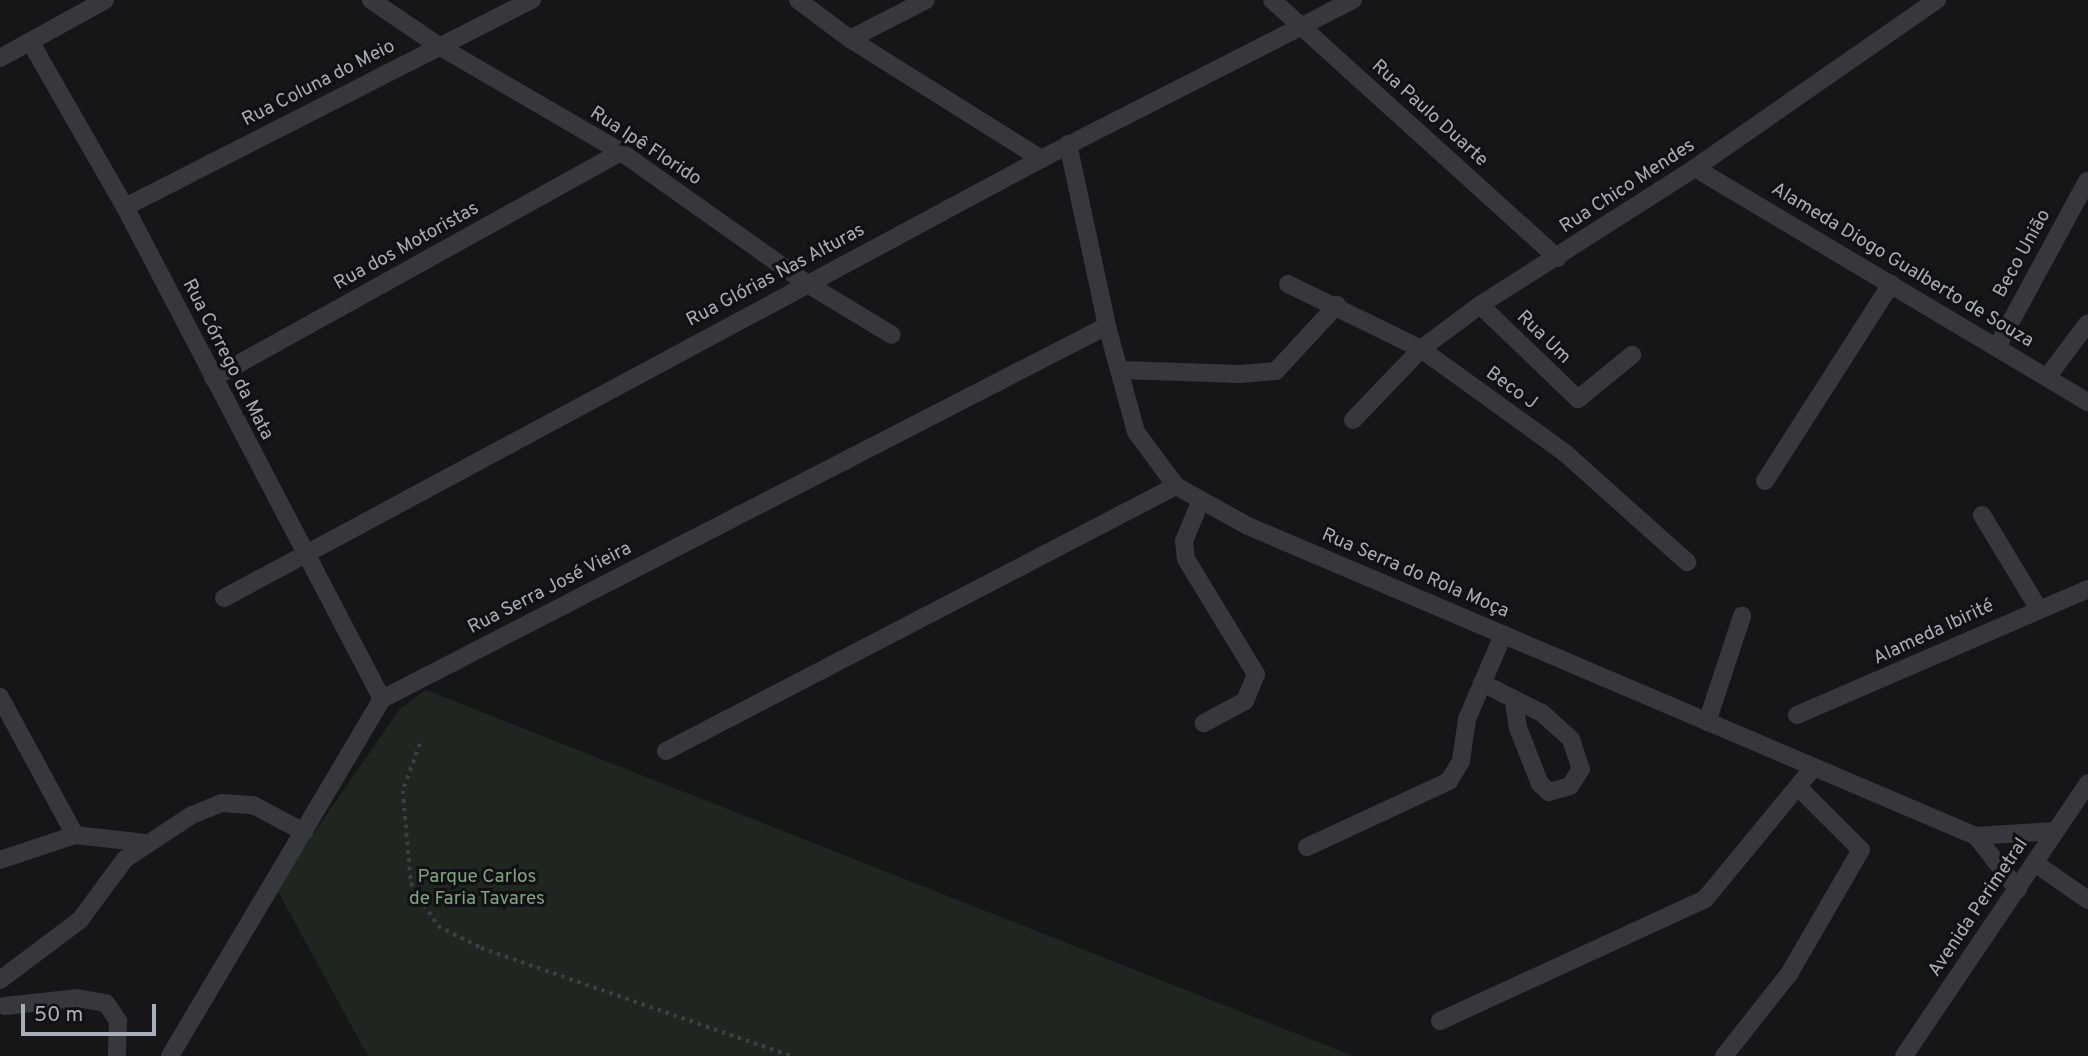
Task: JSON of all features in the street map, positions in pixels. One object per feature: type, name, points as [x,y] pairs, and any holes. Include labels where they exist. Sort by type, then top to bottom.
[{"type":"street","points":[[0,58],[105,0]]},
{"type":"street","name":"Rua Ipê Florido","points":[[370,0],[439,46],[621,152],[806,283],[892,335]]},
{"type":"street","name":"Rua Coluna do Meio","points":[[125,208],[533,0]]},
{"type":"street","points":[[798,0],[850,39],[1041,159]]},
{"type":"street","points":[[850,39],[926,0]]},
{"type":"street","name":"Rua Paulo Duarte","points":[[1272,0],[1558,258]]},
{"type":"street","name":"Rua Glórias Nas Alturas","points":[[224,598],[806,283],[1069,144],[1353,0]]},
{"type":"street","name":"Rua Chico Mendes","points":[[1353,420],[1420,349],[1480,306],[1695,168],[1937,0]]},
{"type":"street","name":"Rua Córrego da Mata","points":[[31,43],[125,208],[303,553],[382,699]]},
{"type":"street","name":"Rua Serra do Rola Moça","points":[[1069,144],[1107,326],[1136,432],[1176,486],[1248,526],[1976,836],[2055,831]]},
{"type":"street","name":"Rua dos Motoristas","points":[[214,378],[621,152]]},
{"type":"street","name":"Alameda Diogo Gualberto de Souza","points":[[1695,168],[2088,402]]},
{"type":"street","name":"Beco União","points":[[1997,347],[2087,181]]},
{"type":"street","name":"Beco J","points":[[1288,284],[1420,349],[1565,453],[1687,562]]},
{"type":"street","points":[[1765,481],[1892,284]]},
{"type":"street","points":[[1121,370],[1241,374],[1276,370],[1337,306]]},
{"type":"street","name":"Rua Um","points":[[1480,306],[1578,399],[1632,355]]},
{"type":"street","points":[[2048,376],[2088,323]]},
{"type":"street","name":"Rua Serra José Vieira","points":[[382,699],[1107,326]]},
{"type":"street","points":[[666,751],[1176,486]]},
{"type":"street","points":[[1201,500],[1184,541],[1186,559],[1256,674],[1245,701],[1204,723]]},
{"type":"street","points":[[1982,515],[2038,608]]},
{"type":"street","name":"Alameda Ibirité","points":[[1797,715],[2038,608],[2088,589]]},
{"type":"street","points":[[1707,722],[1742,616]]},
{"type":"street","points":[[1307,847],[1449,781],[1461,761],[1467,719],[1503,635]]},
{"type":"street","points":[[1482,683],[1514,702],[1542,713],[1572,739],[1581,769],[1570,786],[1549,792],[1540,784],[1518,728],[1514,702]]},
{"type":"street","points":[[0,697],[75,835]]},
{"type":"street","points":[[170,1056],[382,699]]},
{"type":"street","points":[[1440,1021],[1705,899],[1800,789],[1814,767]]},
{"type":"street","name":"Avenida Perimetral","points":[[1904,1056],[2036,864],[2088,783]]},
{"type":"street","points":[[1724,1056],[1789,974],[1861,850],[1800,789]]},
{"type":"street","points":[[0,980],[80,920],[125,859],[146,843],[222,803],[253,805],[304,832]]},
{"type":"street","points":[[0,860],[75,835],[146,843]]},
{"type":"street","name":"Rua Serra do Rola Moça","points":[[1976,836],[2018,890]]},
{"type":"street","points":[[2036,864],[2088,900]]},
{"type":"street","points":[[5,1006],[77,998],[106,1003],[118,1021],[117,1056]]},
{"type":"path","points":[[420,744],[403,790],[411,883],[438,926],[481,948],[792,1056]]},
{"type":"green space","name":"Parque Carlos de Faria Tavares","points":[[426,690],[1353,1056],[368,1056],[276,888],[399,710]]}]
